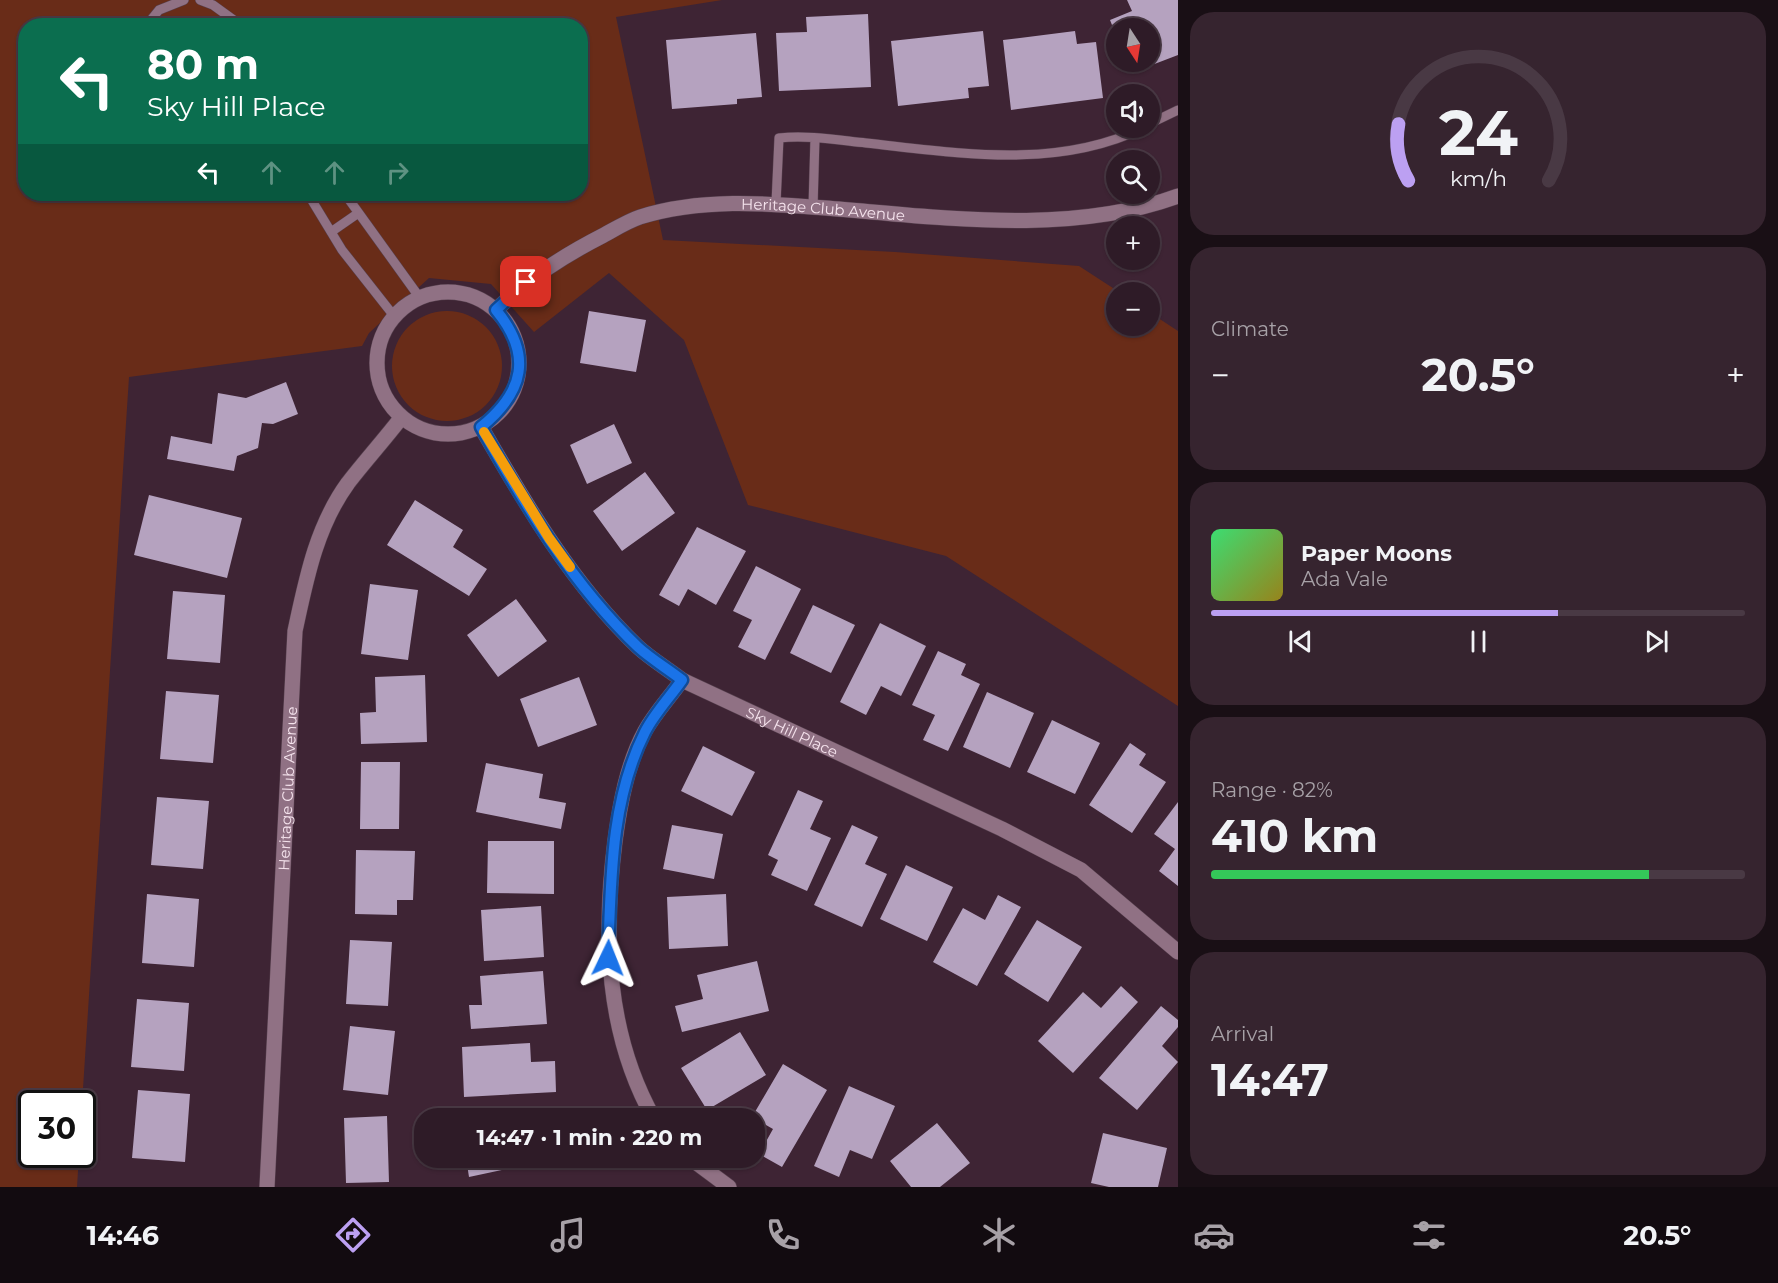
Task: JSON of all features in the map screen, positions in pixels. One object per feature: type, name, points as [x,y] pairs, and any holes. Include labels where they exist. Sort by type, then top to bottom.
[{"type":"street","name":"Heritage Club Avenue","points":[[496,310],[526,282],[565,255],[639,217],[686,207],[776,203],[952,218],[1040,219],[1100,216],[1178,196]]},
{"type":"street","points":[[455,292],[477,298],[496,310],[510,327],[518,348],[519,370],[514,392],[501,411],[481,427],[464,433],[441,435],[419,429],[400,418],[386,400],[378,380],[376,357],[382,335],[394,316],[420,298],[433,293],[455,292]]},
{"type":"street","name":"Heritage Club Avenue","points":[[267,1187],[295,631],[306,576],[324,525],[347,484],[400,418]]},
{"type":"street","name":"Sky Hill Place","points":[[481,427],[549,538],[581,583],[639,647],[682,680],[1002,829],[1081,870],[1178,952]]},
{"type":"street","points":[[648,1108],[637,1088],[618,1024],[608,958],[612,871],[621,798],[645,732],[682,680]]},
{"type":"street","points":[[703,1168],[729,1187]]},
{"type":"lane","points":[[152,18],[159,10],[184,0]]},
{"type":"lane","points":[[200,0],[232,18]]},
{"type":"lane","points":[[1160,119],[1178,110]]},
{"type":"lane","points":[[776,203],[779,138],[815,138],[984,156],[1035,156],[1107,143],[1119,138]]},
{"type":"lane","points":[[813,207],[815,138]]},
{"type":"lane","points":[[312,201],[331,232],[394,316]]},
{"type":"lane","points":[[349,201],[420,298]]},
{"type":"lane","points":[[331,232],[357,214]]},
{"type":"shaded area","points":[[0,0],[722,0],[616,17],[663,240],[895,252],[1079,266],[1106,284],[1106,336],[1160,336],[1160,319],[1178,331],[1178,706],[946,556],[748,505],[684,340],[609,273],[534,332],[491,284],[429,278],[369,333],[362,346],[129,377],[83,1090],[18,1090],[18,1168],[78,1168],[77,1187],[0,1187]]},
{"type":"shaded area","points":[[447,311],[468,315],[486,327],[498,345],[502,366],[498,387],[486,405],[468,417],[447,421],[426,417],[408,405],[396,387],[392,366],[396,345],[408,327],[426,315]]},
{"type":"building","points":[[1127,0],[1178,0],[1178,55],[1160,62],[1160,18],[1115,18],[1132,11]]},
{"type":"building","points":[[868,14],[871,87],[779,91],[776,33],[807,32],[806,17]]},
{"type":"building","points":[[983,31],[989,86],[968,88],[969,98],[898,106],[891,41]]},
{"type":"building","points":[[1075,31],[1077,44],[1096,42],[1103,98],[1011,110],[1003,40]]},
{"type":"building","points":[[756,33],[762,97],[737,99],[737,104],[672,109],[666,40]]},
{"type":"building","points":[[589,311],[646,320],[636,372],[580,363]]},
{"type":"building","points":[[286,382],[298,414],[273,424],[262,423],[258,448],[237,456],[234,471],[167,459],[171,436],[212,444],[218,393],[246,398]]},
{"type":"building","points":[[614,424],[632,463],[587,484],[570,445]]},
{"type":"building","points":[[645,472],[675,513],[622,551],[593,511]]},
{"type":"building","points":[[149,495],[242,518],[227,578],[134,555]]},
{"type":"building","points":[[415,500],[463,530],[453,547],[487,569],[469,596],[387,545]]},
{"type":"building","points":[[697,527],[746,551],[716,605],[688,589],[679,606],[659,595]]},
{"type":"building","points":[[756,566],[801,589],[765,660],[738,647],[752,620],[733,611]]},
{"type":"building","points":[[370,584],[418,590],[408,660],[361,654]]},
{"type":"building","points":[[173,591],[225,595],[220,663],[167,659]]},
{"type":"building","points":[[516,599],[547,641],[498,677],[467,635]]},
{"type":"building","points":[[813,605],[855,625],[831,673],[790,653]]},
{"type":"building","points":[[880,623],[926,646],[901,696],[881,686],[866,715],[840,702]]},
{"type":"building","points":[[938,651],[966,664],[961,675],[980,684],[948,751],[923,740],[935,715],[912,705]]},
{"type":"building","points":[[425,675],[427,742],[361,744],[360,713],[376,712],[375,677]]},
{"type":"building","points":[[579,677],[597,725],[538,747],[520,699]]},
{"type":"building","points":[[166,691],[219,695],[213,763],[160,759]]},
{"type":"building","points":[[987,692],[1034,713],[1010,768],[963,747]]},
{"type":"building","points":[[1052,720],[1100,743],[1075,794],[1027,772]]},
{"type":"building","points":[[1130,743],[1146,754],[1139,765],[1166,782],[1132,833],[1089,805]]},
{"type":"building","points":[[703,746],[755,772],[732,816],[681,791]]},
{"type":"building","points":[[361,762],[400,762],[399,829],[360,829]]},
{"type":"building","points":[[486,763],[543,774],[539,798],[566,803],[561,829],[476,812]]},
{"type":"building","points":[[798,790],[823,801],[810,829],[831,838],[807,891],[771,875],[778,860],[768,855]]},
{"type":"building","points":[[157,797],[209,801],[203,869],[151,865]]},
{"type":"building","points":[[1178,802],[1178,886],[1159,871],[1175,849],[1154,834]]},
{"type":"building","points":[[672,825],[723,834],[714,879],[663,869]]},
{"type":"building","points":[[852,825],[878,837],[865,864],[887,874],[862,927],[814,905]]},
{"type":"building","points":[[488,841],[554,841],[554,894],[487,893]]},
{"type":"building","points":[[356,850],[415,851],[413,900],[397,900],[397,915],[355,914]]},
{"type":"building","points":[[906,865],[953,887],[927,941],[880,919]]},
{"type":"building","points":[[147,894],[199,899],[194,967],[142,963]]},
{"type":"building","points":[[726,894],[728,946],[669,949],[667,897]]},
{"type":"building","points":[[998,895],[1021,907],[977,986],[933,962],[963,908],[985,920]]},
{"type":"building","points":[[541,906],[544,957],[484,961],[481,910]]},
{"type":"building","points":[[1037,920],[1082,947],[1048,1002],[1004,974]]},
{"type":"building","points":[[350,940],[392,942],[388,1006],[346,1004]]},
{"type":"building","points":[[757,961],[769,1011],[682,1032],[675,1006],[703,999],[697,975]]},
{"type":"building","points":[[543,971],[547,1024],[471,1029],[469,1005],[482,1005],[480,976]]},
{"type":"building","points":[[1121,986],[1138,1002],[1073,1073],[1038,1041],[1083,992],[1101,1008]]},
{"type":"building","points":[[137,999],[189,1003],[184,1071],[131,1067]]},
{"type":"building","points":[[1161,1006],[1178,1020],[1178,1027],[1162,1046],[1178,1062],[1137,1110],[1099,1078]]},
{"type":"building","points":[[350,1026],[395,1031],[388,1095],[343,1090]]},
{"type":"building","points":[[740,1032],[766,1075],[710,1108],[706,1108],[681,1068]]},
{"type":"building","points":[[530,1043],[531,1062],[555,1061],[556,1092],[464,1097],[462,1047]]},
{"type":"building","points":[[783,1064],[827,1090],[782,1167],[765,1157],[765,1143],[773,1129],[765,1124],[765,1108],[757,1108]]},
{"type":"building","points":[[849,1086],[895,1106],[872,1159],[850,1150],[839,1177],[814,1166]]},
{"type":"building","points":[[138,1090],[190,1094],[185,1162],[132,1158]]},
{"type":"building","points":[[387,1116],[389,1182],[346,1183],[344,1118]]},
{"type":"building","points":[[937,1123],[970,1163],[940,1187],[911,1187],[890,1161]]},
{"type":"building","points":[[1103,1133],[1167,1148],[1158,1187],[1109,1187],[1091,1183]]},
{"type":"building","points":[[468,1168],[512,1168],[469,1177]]},
{"type":"slow traffic","points":[[484,432],[549,538],[570,567]]},
{"type":"route","points":[[526,282],[496,310],[510,327],[518,348],[519,370],[514,392],[501,411],[481,427],[549,538],[581,583],[639,647],[682,680],[645,732],[621,798],[612,871],[608,958]]}]
